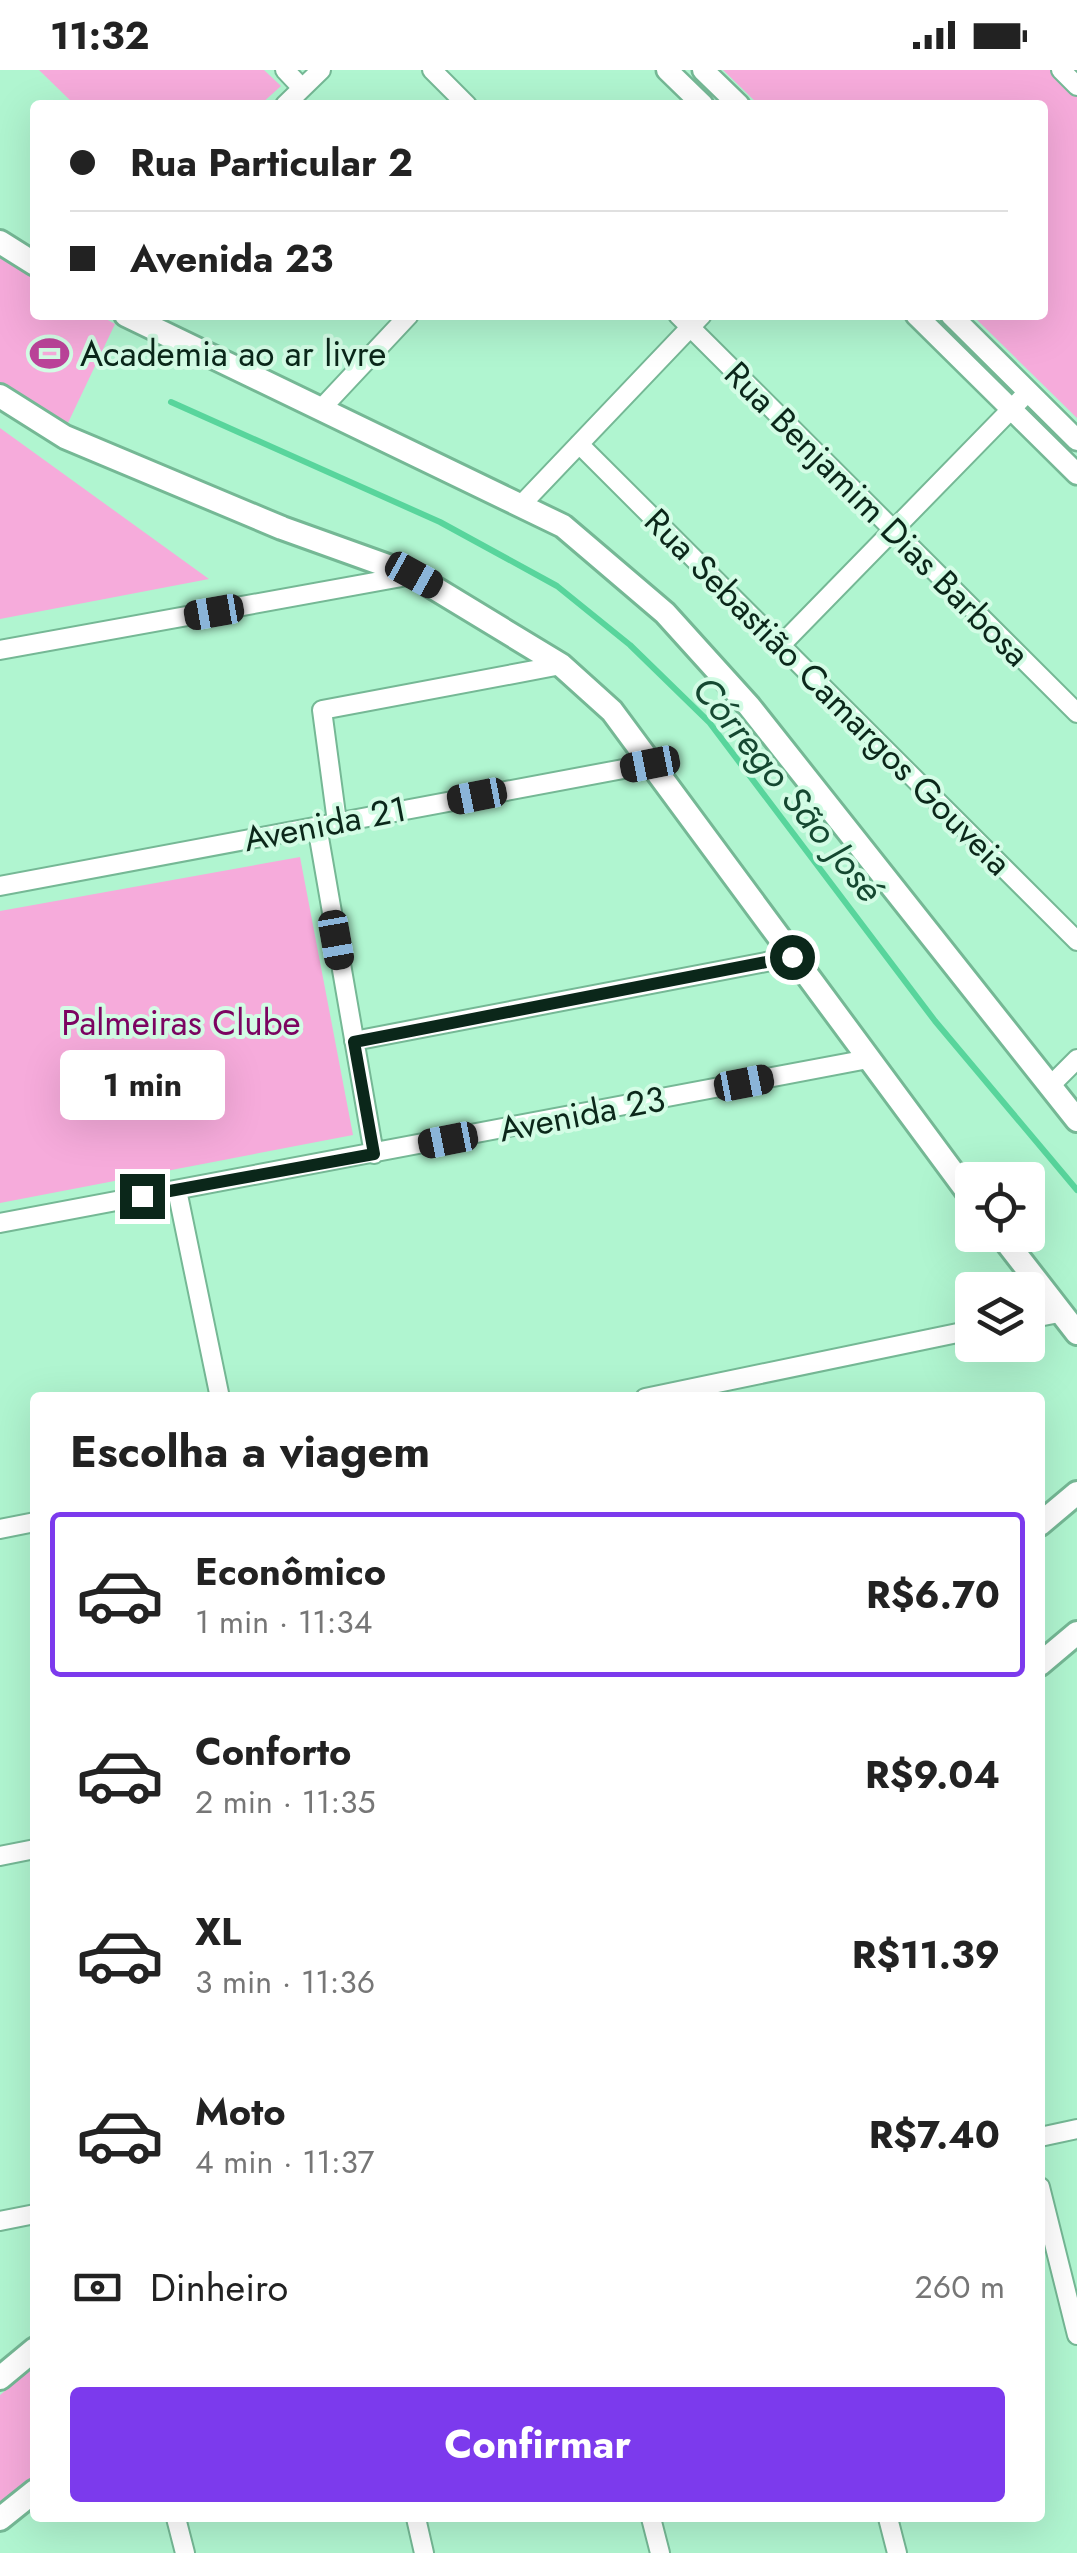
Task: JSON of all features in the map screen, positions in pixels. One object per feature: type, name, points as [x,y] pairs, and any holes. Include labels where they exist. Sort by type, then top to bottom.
[{"type":"main road","points":[[0,242],[30,261]]},
{"type":"main road","points":[[136,320],[563,526],[665,613],[749,706],[1077,1120]]},
{"type":"main road","points":[[0,396],[65,437],[282,528],[414,575],[562,665],[612,712],[955,1175]]},
{"type":"main road","points":[[1016,1252],[1068,1311],[1077,1333]]},
{"type":"main road","points":[[1046,1519],[1077,1494]]},
{"type":"main road","points":[[1046,1519],[1077,1509]]},
{"type":"main road","points":[[1045,1660],[1077,1634]]},
{"type":"main road","points":[[0,2378],[30,2353]]},
{"type":"main road","points":[[0,2519],[30,2495]]},
{"type":"street","points":[[285,70],[302,88]]},
{"type":"street","points":[[290,100],[320,70]]},
{"type":"street","points":[[432,70],[461,100]]},
{"type":"street","points":[[668,70],[698,100]]},
{"type":"street","points":[[704,70],[734,100]]},
{"type":"street","points":[[1061,70],[1077,86]]},
{"type":"street","points":[[320,410],[404,320]]},
{"type":"street","points":[[522,504],[689,320]]},
{"type":"street","name":"Rua Benjamim Dias Barbosa","points":[[691,320],[893,530],[1077,713]]},
{"type":"street","points":[[921,320],[1077,474]]},
{"type":"street","points":[[956,320],[1077,440]]},
{"type":"street","points":[[781,646],[1028,392]]},
{"type":"street","name":"Rua Sebastião Camargos Gouveia","points":[[579,444],[1077,941]]},
{"type":"street","points":[[0,650],[414,575]]},
{"type":"street","points":[[337,822],[322,710],[562,665]]},
{"type":"street","name":"Avenida 21","points":[[0,886],[650,764]]},
{"type":"street","points":[[316,826],[374,1154]]},
{"type":"street","points":[[354,1042],[792,957]]},
{"type":"street","name":"Avenida 23","points":[[0,1223],[868,1059]]},
{"type":"street","points":[[1050,1086],[1077,1059]]},
{"type":"street","points":[[177,1190],[219,1392]]},
{"type":"street","points":[[694,1392],[955,1334]]},
{"type":"street","points":[[0,1530],[30,1523]]},
{"type":"street","points":[[0,1856],[30,1850]]},
{"type":"street","points":[[1045,2136],[1077,2129]]},
{"type":"street","points":[[1045,2206],[1077,2335]]},
{"type":"street","points":[[0,2221],[30,2215]]},
{"type":"street","points":[[177,2522],[185,2553]]},
{"type":"street","points":[[417,2522],[424,2553]]},
{"type":"street","points":[[652,2522],[660,2553]]},
{"type":"street","points":[[889,2522],[897,2553]]},
{"type":"green space","points":[[39,70],[264,70],[281,86],[266,100],[70,100]]},
{"type":"green space","points":[[723,70],[1077,70],[1077,418],[977,320],[1048,320],[1048,100],[754,100]]},
{"type":"green space","name":"Academia ao ar livre","points":[[0,258],[30,275],[30,320],[108,320],[115,324],[67,425],[0,383]]},
{"type":"green space","points":[[0,428],[209,579],[0,619]]},
{"type":"green space","name":"Palmeiras Clube","points":[[300,857],[353,1135],[0,1203],[0,911]]},
{"type":"green space","points":[[30,2370],[30,2481],[0,2506],[0,2395]]},
{"type":"waterway","name":"Córrego São José","points":[[171,402],[440,522],[557,586],[630,645],[709,722],[935,1021],[1077,1190]]},
{"type":"place","name":"Academia ao ar livre","points":[[50,354]]},
{"type":"route","points":[[142,1196],[374,1154],[354,1042],[792,957]]}]
